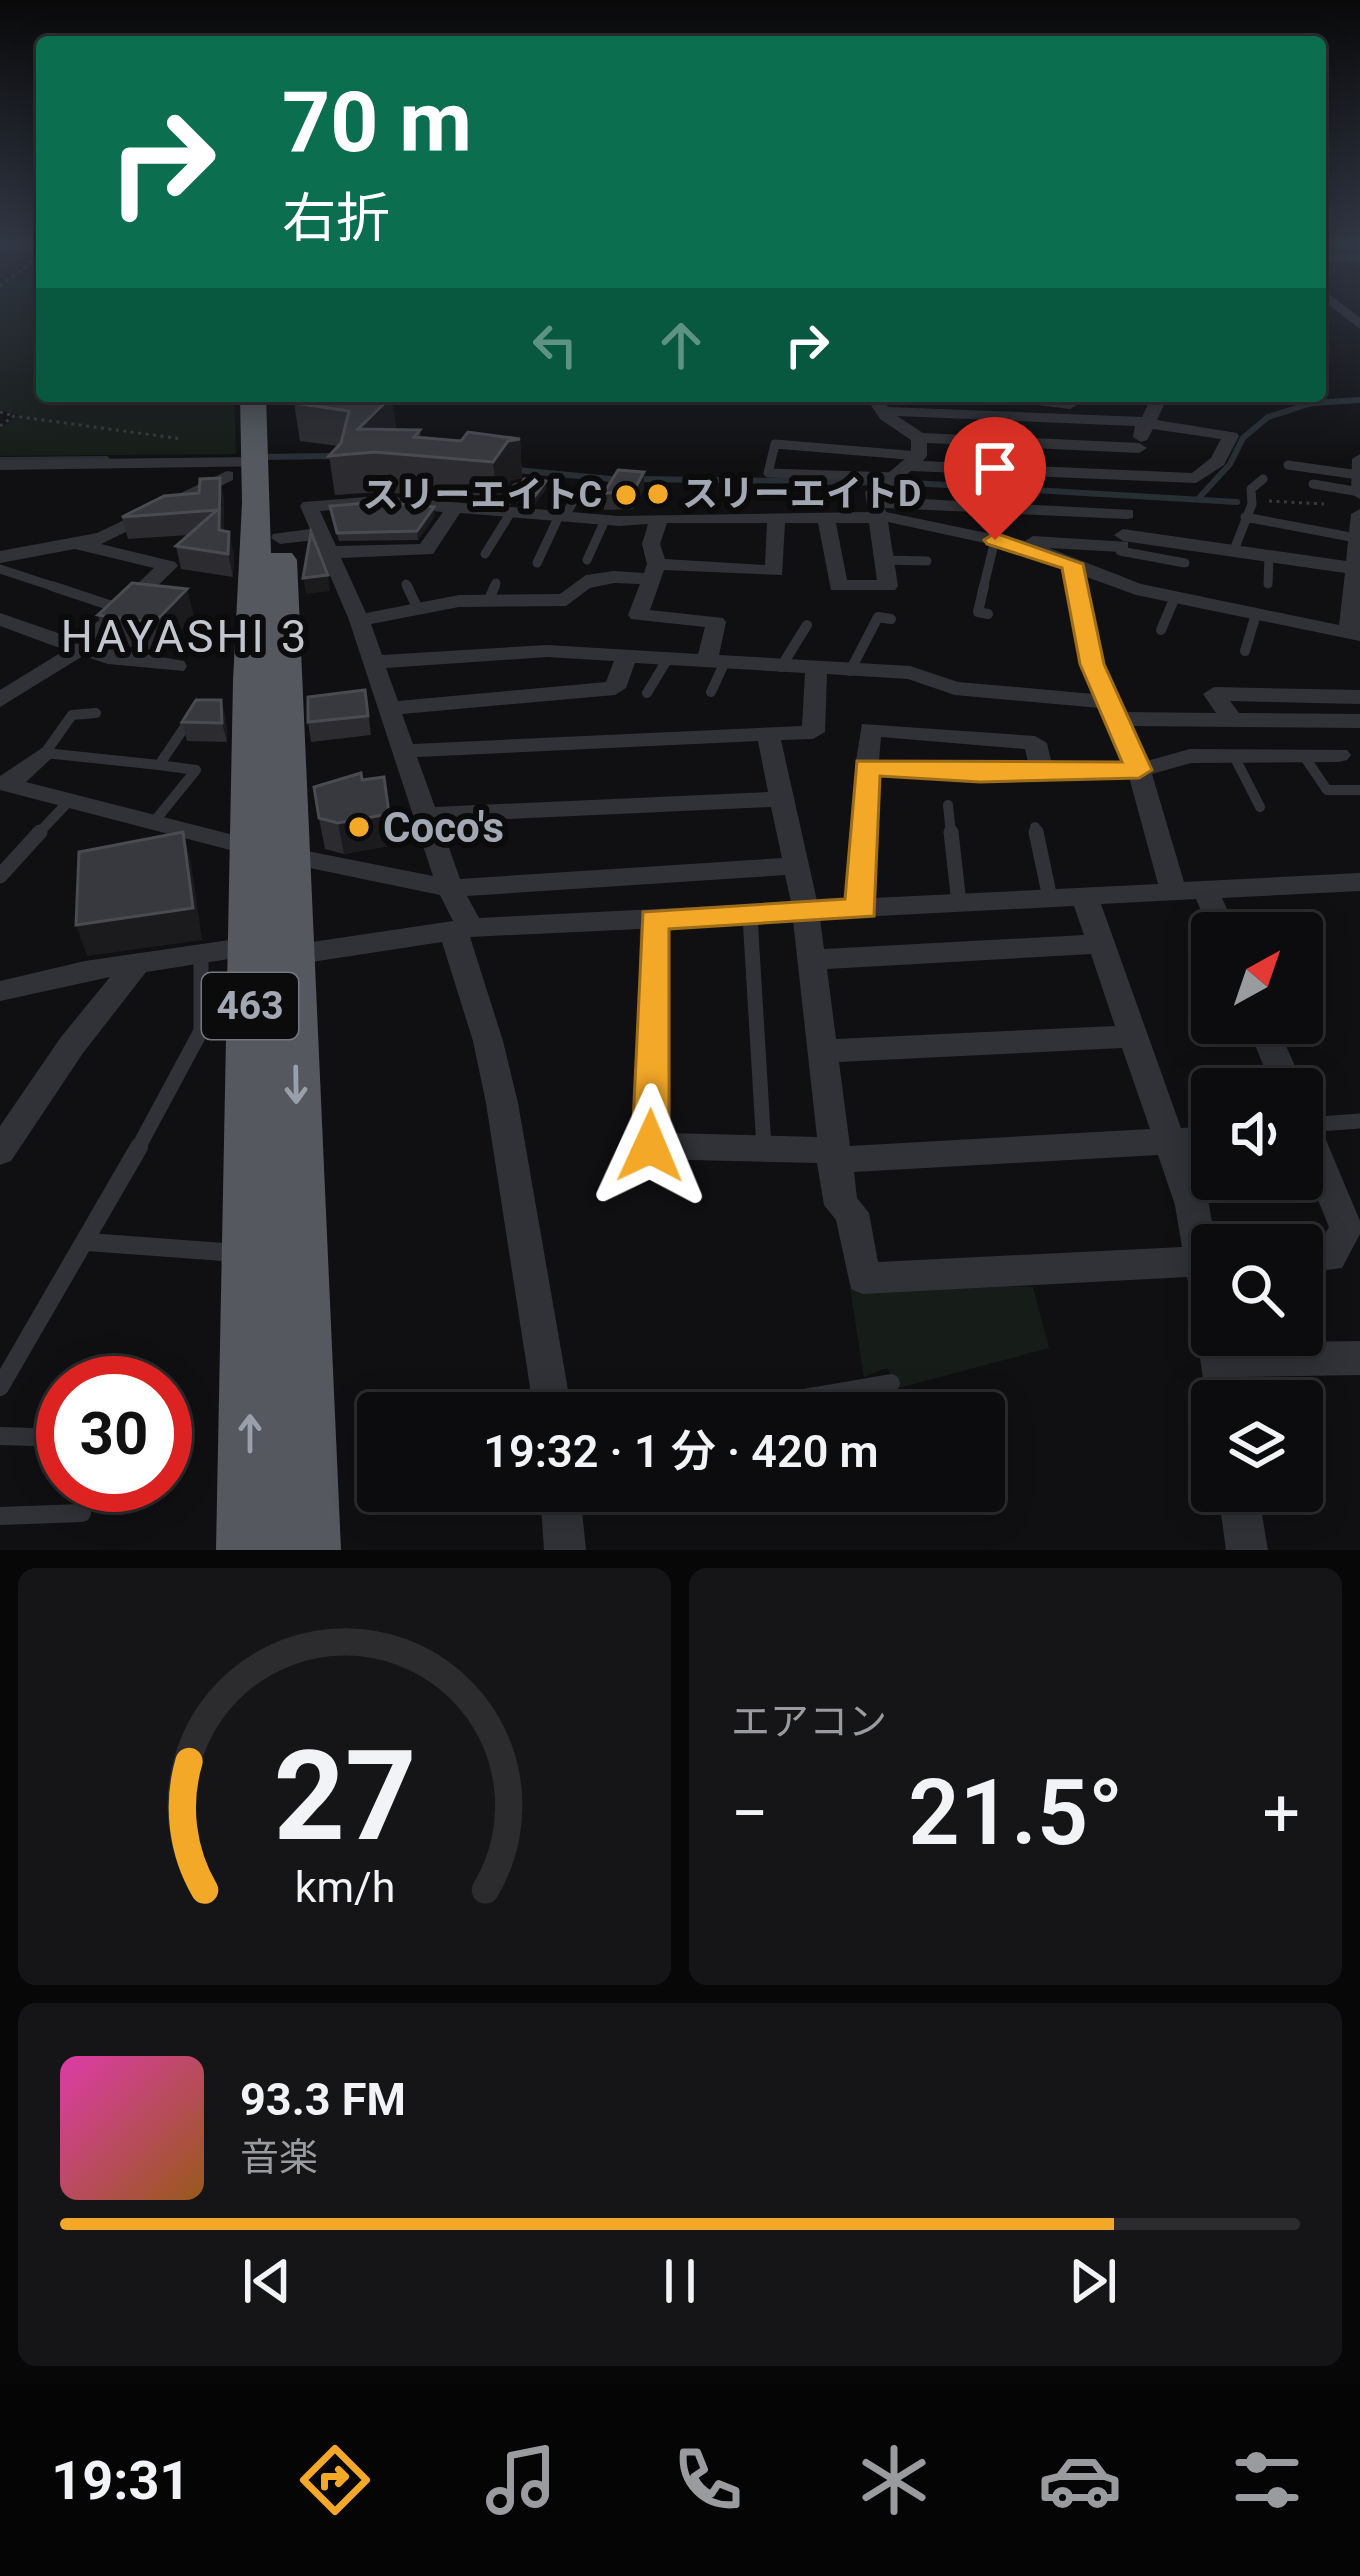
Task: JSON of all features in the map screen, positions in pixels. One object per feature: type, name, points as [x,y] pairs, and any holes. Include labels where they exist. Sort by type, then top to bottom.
[{"type":"highway","name":"463","points":[[255,402],[260,460],[251,679],[273,851]]},
{"type":"highway","name":"463","points":[[250,1550],[250,1254],[271,951],[273,851],[311,541],[260,460],[275,402]]},
{"type":"highway","name":"463","points":[[271,951],[307,1550]]},
{"type":"street","points":[[1052,402],[1082,406],[1078,419]]},
{"type":"street","points":[[1115,580],[1139,448],[1157,402]]},
{"type":"street","points":[[877,403],[1145,423],[1231,436],[1218,461],[1196,478],[906,463],[877,403]]},
{"type":"street","points":[[826,517],[838,586],[888,586],[874,503],[906,463],[1139,448]]},
{"type":"street","points":[[1360,459],[1360,493]]},
{"type":"street","points":[[0,465],[260,460]]},
{"type":"street","points":[[0,557],[79,544],[126,528],[260,460]]},
{"type":"street","points":[[550,1392],[493,1062],[450,888],[359,620],[311,541],[309,506],[317,502],[455,507],[605,520],[826,517],[874,503],[1127,514]]},
{"type":"street","points":[[874,503],[1174,597],[1354,634],[1360,514]]},
{"type":"street","points":[[311,541],[426,550],[455,507]]},
{"type":"street","points":[[659,518],[651,544],[654,571],[638,615],[716,622],[716,663]]},
{"type":"street","points":[[359,620],[492,591],[566,600],[579,582],[654,571],[775,572],[776,518]]},
{"type":"street","points":[[995,540],[1234,550],[1355,563]]},
{"type":"street","points":[[2,698],[82,648],[168,566],[79,544]]},
{"type":"street","points":[[1072,564],[1109,710],[1139,770],[1174,892]]},
{"type":"street","points":[[0,619],[108,658],[176,666]]},
{"type":"street","points":[[371,662],[547,651],[910,673],[955,688],[1109,710],[1232,720],[1360,721]]},
{"type":"street","points":[[389,708],[615,688],[626,657]]},
{"type":"street","points":[[406,751],[814,732],[816,670]]},
{"type":"street","points":[[1232,720],[1214,694],[1360,697]]},
{"type":"street","points":[[863,909],[859,896],[870,730],[1034,743],[1042,772]]},
{"type":"street","points":[[769,737],[806,912],[831,1155],[841,1205],[852,1213],[862,1278],[1191,1262]]},
{"type":"street","points":[[2,785],[45,753]]},
{"type":"street","points":[[867,767],[1139,770],[1190,755],[1339,755]]},
{"type":"street","points":[[2,785],[273,851],[450,888],[794,866]]},
{"type":"street","points":[[426,815],[781,799]]},
{"type":"street","points":[[0,991],[136,964],[461,930],[1360,882]]},
{"type":"street","points":[[1206,891],[1215,912]]},
{"type":"street","points":[[1085,898],[1197,1224]]},
{"type":"street","points":[[654,920],[650,1146],[831,1155],[1191,1138]]},
{"type":"street","points":[[811,960],[1104,944]]},
{"type":"street","points":[[0,1152],[71,1045],[136,964]]},
{"type":"street","points":[[821,1051],[1135,1036]]},
{"type":"street","points":[[1323,1168],[1353,1228],[1330,1256],[1323,1256]]},
{"type":"street","points":[[1323,1355],[1360,1358]]},
{"type":"street","points":[[562,1512],[565,1550]]},
{"type":"street","points":[[1241,1512],[1247,1550]]},
{"type":"lane","points":[[775,444],[906,463],[768,473],[775,444]]},
{"type":"lane","points":[[1288,465],[1359,475]]},
{"type":"lane","points":[[1234,550],[1252,500],[1251,489],[1263,479]]},
{"type":"lane","points":[[1313,484],[1360,493]]},
{"type":"lane","points":[[485,554],[517,488]]},
{"type":"lane","points":[[537,563],[577,495]]},
{"type":"lane","points":[[1245,517],[1355,563]]},
{"type":"lane","points":[[587,560],[605,520]]},
{"type":"lane","points":[[988,614],[978,612],[995,540]]},
{"type":"lane","points":[[1121,544],[1185,563]]},
{"type":"lane","points":[[1268,584],[1269,556]]},
{"type":"lane","points":[[883,560],[927,561]]},
{"type":"lane","points":[[0,569],[121,608]]},
{"type":"lane","points":[[406,584],[418,609]]},
{"type":"lane","points":[[1161,630],[1174,597]]},
{"type":"lane","points":[[1245,651],[1256,614]]},
{"type":"lane","points":[[850,670],[878,617],[891,619]]},
{"type":"lane","points":[[781,667],[807,625]]},
{"type":"lane","points":[[647,692],[667,660]]},
{"type":"lane","points":[[711,692],[716,663]]},
{"type":"lane","points":[[96,713],[72,715],[45,753],[196,770],[153,823]]},
{"type":"lane","points":[[159,765],[194,713]]},
{"type":"lane","points":[[1234,756],[1260,808]]},
{"type":"lane","points":[[1304,756],[1327,790],[1360,790]]},
{"type":"lane","points":[[0,876],[68,802]]},
{"type":"lane","points":[[948,805],[959,902]]},
{"type":"lane","points":[[1035,827],[1050,898]]},
{"type":"lane","points":[[750,916],[764,1149]]},
{"type":"lane","points":[[0,1387],[88,1242],[201,1031],[200,957]]},
{"type":"lane","points":[[1323,1127],[1360,1121]]},
{"type":"lane","points":[[88,1242],[250,1254]]},
{"type":"lane","points":[[867,1392],[891,1383]]},
{"type":"lane","points":[[0,1436],[36,1437]]},
{"type":"lane","points":[[0,1516],[82,1513]]},
{"type":"path","points":[[0,412],[182,439]]},
{"type":"path","points":[[0,426],[14,416]]},
{"type":"path","points":[[1252,500],[1338,504]]},
{"type":"shaded area","points":[[0,317],[36,317],[36,402],[234,402],[236,454],[0,456],[0,428],[18,415],[0,410]]},
{"type":"shaded area","points":[[953,1284],[1033,1287],[1049,1348],[899,1388],[887,1368],[864,1377],[850,1289]]},
{"type":"building","points":[[386,402],[358,429],[420,430],[414,437],[461,441],[468,432],[520,439],[508,441],[493,462],[375,452],[329,456],[341,443],[349,411],[294,403]]},
{"type":"building","points":[[618,470],[644,472],[633,492],[604,493]]},
{"type":"building","points":[[220,478],[219,530],[229,532],[228,554],[176,546],[217,510],[122,517],[164,496],[199,493],[200,479]]},
{"type":"building","points":[[524,479],[546,481],[535,496],[516,494]]},
{"type":"building","points":[[379,502],[434,507],[417,531],[337,533],[330,506]]},
{"type":"building","points":[[311,532],[328,575],[303,578]]},
{"type":"building","points":[[132,583],[187,589],[154,623],[98,615]]},
{"type":"building","points":[[365,690],[368,716],[308,722],[308,697]]},
{"type":"building","points":[[196,700],[221,700],[222,723],[182,722]]},
{"type":"building","points":[[361,773],[362,780],[384,777],[389,814],[338,823],[319,818],[314,787]]},
{"type":"building","points":[[183,832],[193,908],[76,925],[79,852]]},
{"type":"waterway","points":[[1198,499],[1230,464],[1243,438],[1268,417],[1312,403],[1360,400]]},
{"type":"waterway","points":[[259,457],[334,456]]},
{"type":"waterway","points":[[0,460],[106,459]]},
{"type":"waterway","points":[[517,470],[621,480]]},
{"type":"waterway","points":[[636,479],[912,483],[1237,502]]},
{"type":"place","name":"スリーエイトD","points":[[658,494]]},
{"type":"place","name":"スリーエイトC","points":[[626,495]]},
{"type":"place","name":"Coco's","points":[[359,827]]},
{"type":"district","name":"HAYASHI 3","points":[[185,636]]},
{"type":"route","points":[[650,1146],[654,920],[863,909],[859,896],[867,767],[980,774],[1139,770],[1092,664],[1072,564],[995,540]]}]
